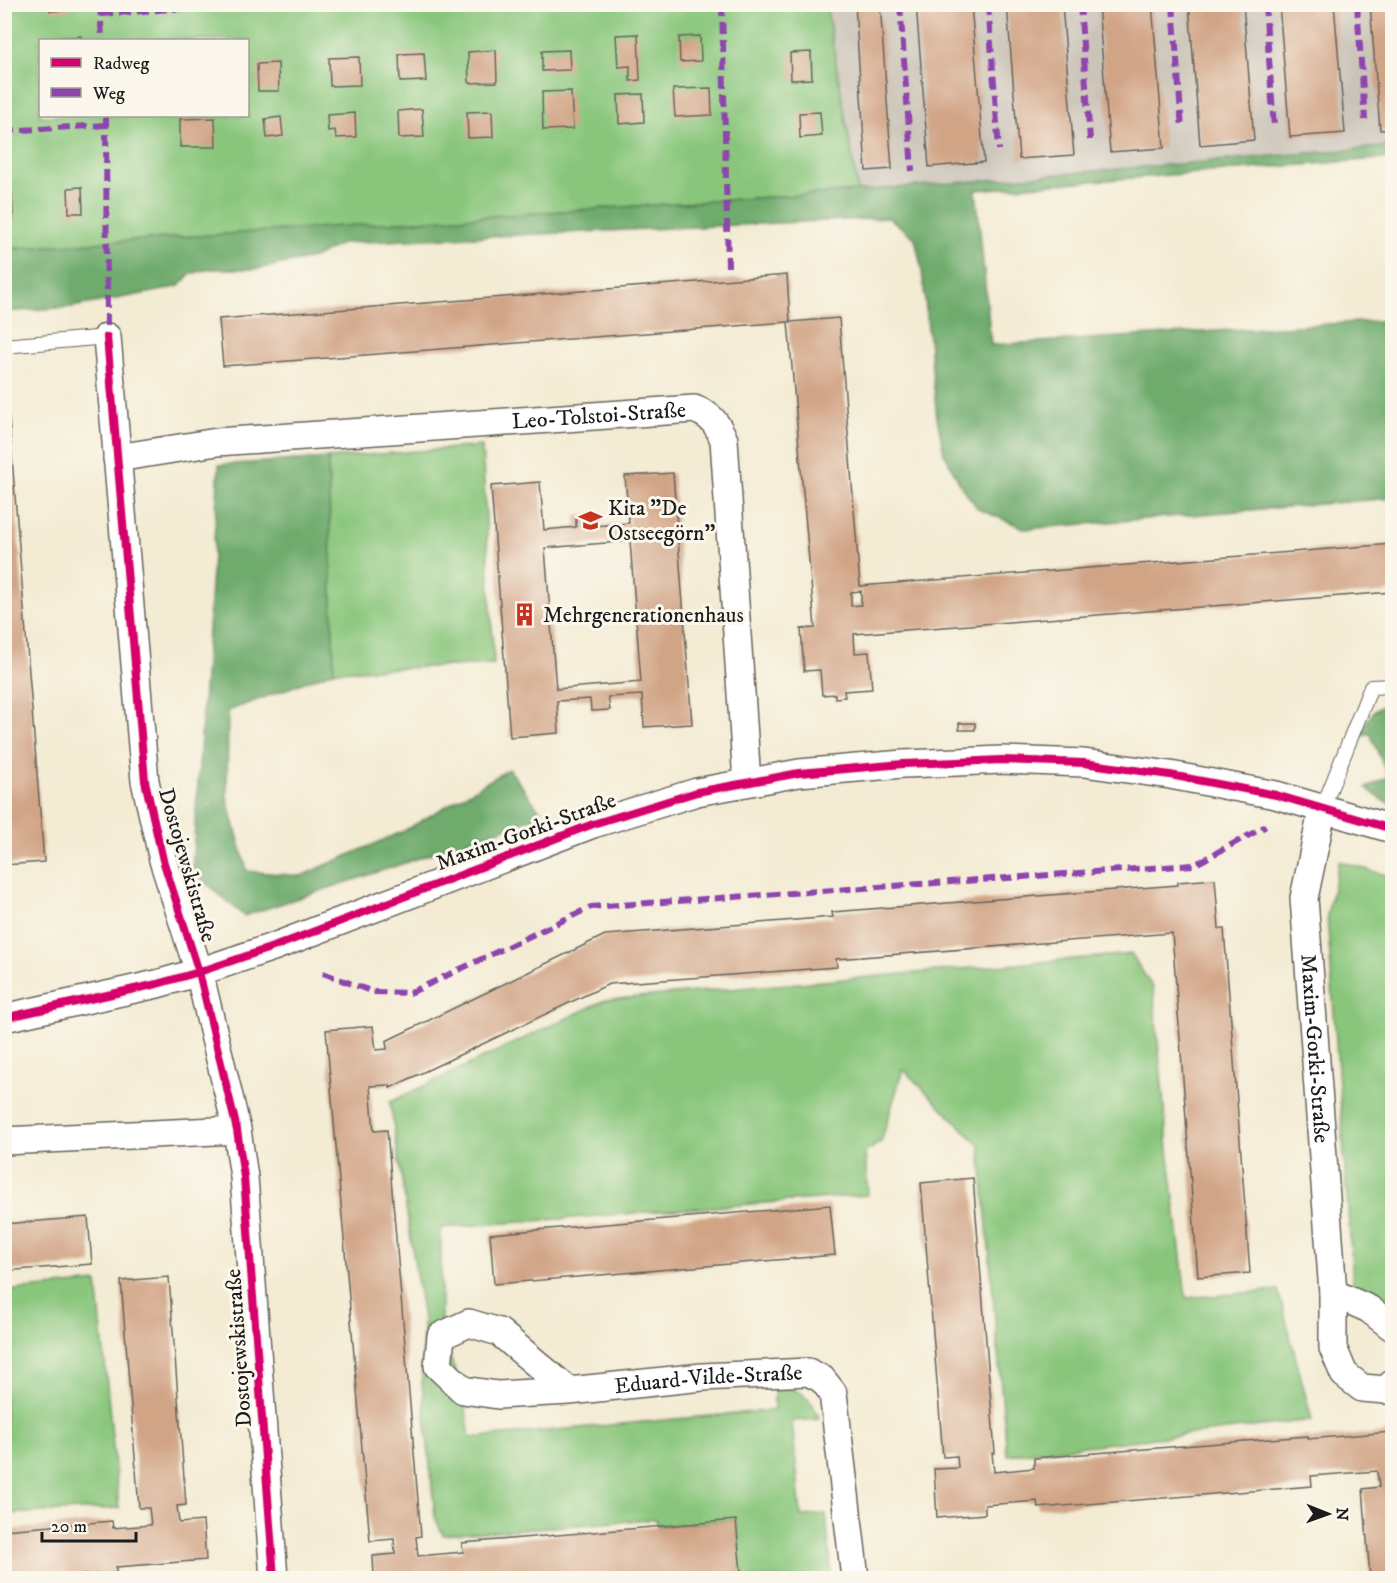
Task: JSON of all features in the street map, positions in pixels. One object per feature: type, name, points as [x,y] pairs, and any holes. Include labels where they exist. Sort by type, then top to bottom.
[{"type":"street","name":"Dostojewskistraße","points":[[107,337],[145,781],[164,860],[199,972],[237,1130],[244,1177],[274,1578]]},
{"type":"street","name":"Leo-Tolstoi-Straße","points":[[117,458],[216,442],[335,432],[694,409],[707,413],[717,423],[724,440],[747,782]]},
{"type":"street","name":"Maxim-Gorki-Straße","points":[[4,1018],[157,984],[199,972],[276,946],[593,824],[697,792],[799,773],[903,764],[1001,760],[1052,761],[1170,775],[1276,795],[1392,829]]},
{"type":"street","name":"Maxim-Gorki-Straße","points":[[1323,807],[1304,898],[1333,1293],[1333,1348],[1344,1374],[1362,1388],[1386,1390],[1392,1384]]},
{"type":"street","points":[[4,1141],[237,1130]]},
{"type":"street","points":[[1333,1293],[1369,1310],[1392,1327]]},
{"type":"street","name":"Eduard-Vilde-Straße","points":[[569,1391],[702,1377],[808,1372],[822,1379],[834,1393],[855,1578]]},
{"type":"lane","points":[[4,346],[107,337]]},
{"type":"lane","points":[[1323,807],[1371,687],[1392,686]]},
{"type":"shaded area","points":[[826,5],[1392,5],[1392,146],[858,191]]},
{"type":"green space","points":[[5,5],[826,5],[858,191],[5,249]]},
{"type":"green space","points":[[1392,146],[1392,158],[976,190],[991,345],[1392,320],[1392,498],[1026,529],[978,509],[961,486],[944,453],[937,418],[922,271],[915,238],[889,218],[343,243],[313,258],[257,269],[210,269],[190,274],[179,286],[159,291],[72,307],[5,312],[5,249],[858,191]]},
{"type":"green space","points":[[482,446],[494,664],[334,671],[328,458]]},
{"type":"green space","points":[[328,458],[334,671],[228,711],[227,797],[247,871],[301,876],[404,831],[509,769],[543,815],[244,916],[192,871],[219,465]]},
{"type":"green space","points":[[1392,703],[1392,804],[1382,800],[1366,788],[1388,777],[1370,733],[1360,737],[1371,715],[1379,708]]},
{"type":"green space","points":[[1339,861],[1392,877],[1392,1325],[1354,1295],[1327,915]]},
{"type":"green space","points":[[1131,954],[1153,988],[1168,1149],[1186,1298],[1278,1290],[1312,1420],[1007,1455],[980,1146],[903,1069],[881,1142],[865,1152],[868,1195],[441,1228],[441,1336],[463,1390],[470,1438],[774,1410],[774,1385],[797,1391],[812,1403],[819,1419],[792,1421],[801,1516],[826,1514],[832,1578],[674,1578],[740,1572],[736,1520],[658,1526],[656,1519],[443,1535],[435,1517],[422,1383],[423,1319],[390,1102],[605,1000]]},
{"type":"green space","points":[[97,1282],[119,1508],[5,1514],[5,1291]]},
{"type":"building","points":[[855,4],[880,4],[892,169],[866,171]]},
{"type":"building","points":[[916,4],[971,4],[984,162],[929,167]]},
{"type":"building","points":[[1007,4],[1062,4],[1074,155],[1019,159]]},
{"type":"building","points":[[1098,4],[1152,4],[1164,148],[1110,152]]},
{"type":"building","points":[[1189,4],[1243,4],[1254,140],[1200,145]]},
{"type":"building","points":[[1279,4],[1334,4],[1345,133],[1290,137]]},
{"type":"building","points":[[1370,4],[1392,4],[1392,129],[1380,130]]},
{"type":"building","points":[[49,5],[70,5],[70,10],[50,11]]},
{"type":"building","points":[[638,34],[640,80],[630,81],[630,66],[618,67],[616,35]]},
{"type":"building","points":[[81,36],[81,39],[53,38]]},
{"type":"building","points":[[700,36],[701,61],[680,62],[679,37]]},
{"type":"building","points":[[496,50],[497,82],[469,83],[468,52]]},
{"type":"building","points":[[569,50],[570,70],[542,71],[542,51]]},
{"type":"building","points":[[811,52],[812,79],[791,80],[790,53]]},
{"type":"building","points":[[424,53],[426,81],[400,82],[399,54]]},
{"type":"building","points":[[359,57],[360,85],[330,86],[329,58]]},
{"type":"building","points":[[278,63],[279,91],[258,91],[257,64]]},
{"type":"building","points":[[711,88],[712,115],[675,117],[673,89]]},
{"type":"building","points":[[571,91],[573,129],[543,130],[542,92]]},
{"type":"building","points":[[643,94],[644,122],[619,124],[618,95]]},
{"type":"building","points":[[422,109],[424,137],[399,138],[398,111]]},
{"type":"building","points":[[492,111],[493,137],[468,138],[467,112]]},
{"type":"building","points":[[820,112],[822,136],[800,138],[799,113]]},
{"type":"building","points":[[355,113],[356,137],[336,138],[335,130],[328,131],[327,115]]},
{"type":"building","points":[[281,117],[283,136],[267,138],[265,119]]},
{"type":"building","points":[[215,118],[216,147],[180,147],[180,119]]},
{"type":"building","points":[[82,187],[83,213],[69,213],[68,188]]},
{"type":"building","points":[[4,193],[12,193],[13,220],[4,221]]},
{"type":"building","points":[[787,275],[790,322],[839,318],[860,586],[1392,544],[1392,592],[854,634],[855,653],[869,652],[872,689],[844,691],[845,697],[835,698],[835,694],[822,695],[820,670],[804,671],[801,629],[815,628],[788,322],[223,366],[219,319]],"holes":[[[861,591],[861,605],[851,606],[851,592]]]},
{"type":"building","points":[[8,407],[44,862],[4,865],[4,408]]},
{"type":"building","name":"Mehrgenerationenhaus","points":[[673,473],[692,724],[644,727],[642,695],[608,697],[610,710],[591,711],[590,699],[557,701],[559,733],[510,737],[491,486],[540,482],[544,530],[576,527],[576,516],[595,514],[595,526],[629,523],[625,476]],"holes":[[[630,541],[641,682],[556,689],[545,548]]]},
{"type":"building","points":[[959,723],[975,723],[975,730],[959,730]]},
{"type":"building","points":[[1215,879],[1219,929],[1224,929],[1250,1273],[1198,1277],[1172,933],[836,959],[837,967],[609,984],[390,1088],[390,1085],[370,1086],[374,1131],[387,1130],[421,1536],[416,1537],[418,1556],[463,1552],[462,1543],[736,1520],[741,1572],[659,1578],[374,1578],[373,1556],[395,1554],[394,1539],[370,1541],[326,1030],[373,1026],[376,1050],[387,1049],[386,1041],[605,935],[833,917],[832,912],[1178,885],[1178,882]]},
{"type":"building","points":[[973,1178],[995,1453],[992,1453],[994,1472],[1034,1468],[1034,1458],[1308,1436],[1308,1439],[1392,1432],[1392,1578],[1370,1578],[1363,1489],[1379,1487],[1377,1471],[1311,1476],[1312,1486],[1038,1508],[1037,1501],[985,1505],[985,1514],[937,1518],[934,1469],[958,1468],[957,1456],[943,1457],[921,1183]]},
{"type":"building","points":[[830,1205],[835,1255],[494,1284],[490,1234]]},
{"type":"building","points":[[88,1217],[92,1264],[4,1271],[4,1224]]},
{"type":"building","points":[[169,1277],[186,1505],[177,1506],[179,1523],[203,1521],[206,1560],[116,1567],[116,1573],[4,1578],[4,1530],[112,1521],[113,1528],[151,1525],[149,1508],[139,1508],[121,1281]]},
{"type":"marked path","points":[[100,4],[102,39]]},
{"type":"marked path","points":[[101,14],[243,4]]},
{"type":"marked path","points":[[722,4],[728,267]]},
{"type":"marked path","points":[[900,4],[912,171]]},
{"type":"marked path","points":[[988,4],[999,150]]},
{"type":"marked path","points":[[1080,4],[1090,140]]},
{"type":"marked path","points":[[1173,4],[1182,129]]},
{"type":"marked path","points":[[1265,4],[1274,127]]},
{"type":"marked path","points":[[1357,4],[1365,120]]},
{"type":"marked path","points":[[106,117],[107,337]]},
{"type":"marked path","points":[[4,131],[106,125]]},
{"type":"marked path","points":[[323,973],[373,992],[410,993],[591,907],[1194,865],[1266,826]]},
{"type":"cycle path","points":[[107,337],[145,781],[163,860],[199,972],[237,1130],[244,1177],[274,1578]]},
{"type":"cycle path","points":[[4,1018],[157,984],[199,972],[276,946],[593,824],[697,792],[799,773],[903,764],[1001,760],[1084,763],[1170,775],[1276,795],[1392,829]]},
{"type":"place","name":"Kita \"De Ostseegörn\"","points":[[590,521]]},
{"type":"place","name":"Mehrgenerationenhaus","points":[[525,615]]}]
